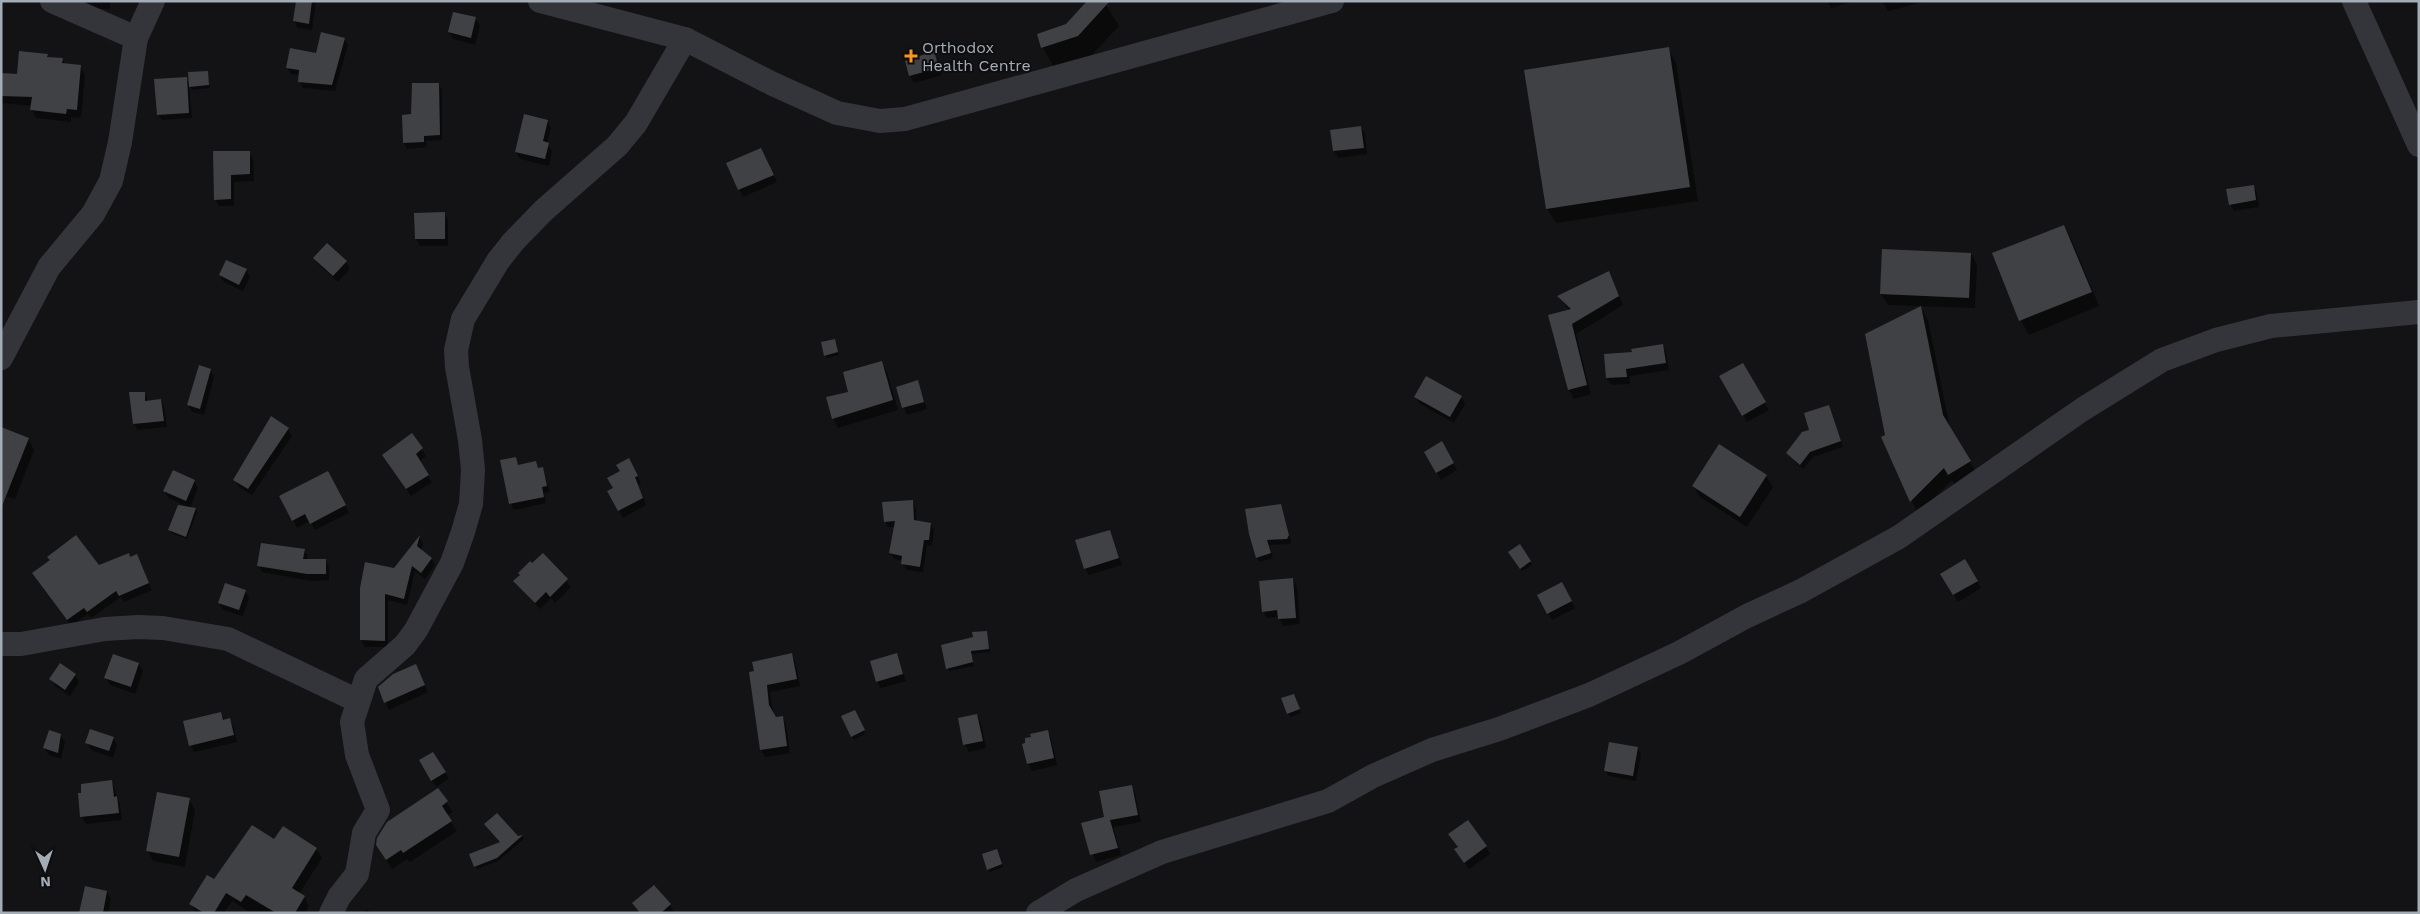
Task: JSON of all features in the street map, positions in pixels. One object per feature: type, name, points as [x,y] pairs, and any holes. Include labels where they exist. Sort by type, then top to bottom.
[{"type":"street","points":[[52,1],[136,38]]},
{"type":"street","points":[[1,358],[49,267],[93,214],[111,181],[120,142],[136,38],[153,1]]},
{"type":"street","points":[[540,1],[685,39],[773,84],[837,113],[880,121],[906,119],[1332,1]]},
{"type":"street","points":[[2354,1],[2419,145]]},
{"type":"street","points":[[331,913],[339,897],[357,874],[364,834],[378,810],[357,755],[352,722],[358,701],[366,679],[405,645],[416,630],[452,563],[471,504],[473,470],[456,350],[463,319],[498,261],[513,242],[543,211],[617,146],[636,123],[685,39]]},
{"type":"street","points":[[1038,913],[1076,890],[1162,852],[1328,801],[1373,776],[1409,760],[1589,695],[1679,653],[1899,537],[2090,404],[2162,360],[2216,340],[2271,326],[2354,320],[2419,312]]},
{"type":"street","points":[[1,644],[21,644],[138,626],[163,628],[228,639],[358,701]]},
{"type":"building","points":[[296,1],[312,1],[309,24],[293,21]]},
{"type":"building","points":[[1087,1],[1110,1],[1078,36],[1041,48],[1037,34],[1066,24]]},
{"type":"building","points":[[453,12],[476,17],[471,38],[448,32]]},
{"type":"building","points":[[321,32],[345,38],[332,85],[298,82],[299,70],[286,68],[290,48],[316,53]]},
{"type":"building","points":[[1669,47],[1690,187],[1546,209],[1524,70]]},
{"type":"building","points":[[19,51],[48,54],[47,57],[63,58],[62,63],[81,65],[77,110],[67,109],[66,114],[30,110],[32,97],[1,96],[1,73],[17,74]]},
{"type":"building","points":[[934,51],[939,68],[909,76],[905,61]]},
{"type":"building","points":[[208,71],[209,85],[189,87],[188,72]]},
{"type":"building","points":[[187,77],[189,113],[157,115],[154,79]]},
{"type":"building","points":[[412,83],[439,83],[440,135],[424,136],[424,142],[403,143],[402,115],[411,114]]},
{"type":"building","points":[[524,114],[548,120],[543,141],[549,143],[545,159],[515,152]]},
{"type":"building","points":[[1361,126],[1364,148],[1333,151],[1330,130]]},
{"type":"building","points":[[761,148],[774,175],[738,190],[726,163]]},
{"type":"building","points":[[213,151],[250,151],[250,174],[231,175],[231,199],[214,200]]},
{"type":"building","points":[[2254,185],[2256,200],[2229,205],[2226,189]]},
{"type":"building","points":[[445,212],[445,239],[415,239],[414,213]]},
{"type":"building","points":[[2064,225],[2092,292],[2019,321],[1992,253]]},
{"type":"building","points":[[327,243],[347,261],[333,276],[313,258]]},
{"type":"building","points":[[1882,249],[1971,253],[1969,298],[1880,294]]},
{"type":"building","points":[[226,260],[247,269],[239,285],[219,275]]},
{"type":"building","points":[[1609,271],[1619,296],[1572,324],[1587,385],[1568,390],[1548,315],[1571,309],[1557,296]]},
{"type":"building","points":[[1921,306],[1943,415],[1971,461],[1948,475],[1944,468],[1910,502],[1881,437],[1885,435],[1865,334]]},
{"type":"building","points":[[835,339],[838,352],[824,356],[821,342]]},
{"type":"building","points":[[1663,344],[1666,363],[1626,369],[1627,377],[1606,378],[1604,354],[1632,352],[1631,349]]},
{"type":"building","points":[[882,361],[893,400],[832,419],[826,397],[848,392],[843,372]]},
{"type":"building","points":[[1743,363],[1766,402],[1742,416],[1719,376]]},
{"type":"building","points":[[199,365],[211,369],[200,409],[187,405]]},
{"type":"building","points":[[1426,376],[1462,396],[1450,417],[1414,397]]},
{"type":"building","points":[[918,380],[924,402],[902,408],[896,387]]},
{"type":"building","points":[[129,392],[145,392],[145,401],[161,399],[164,421],[133,424]]},
{"type":"building","points":[[1829,405],[1841,441],[1810,452],[1800,465],[1786,453],[1802,432],[1809,430],[1804,413]]},
{"type":"building","points":[[271,416],[289,428],[248,489],[233,480]]},
{"type":"building","points":[[1,427],[29,438],[2,506],[1,506]]},
{"type":"building","points":[[412,433],[423,448],[416,454],[429,475],[406,489],[382,455]]},
{"type":"building","points":[[1442,441],[1454,463],[1436,473],[1424,452]]},
{"type":"building","points":[[1719,444],[1767,475],[1740,517],[1692,486]]},
{"type":"building","points":[[516,457],[518,465],[536,461],[538,468],[543,467],[547,486],[542,487],[544,497],[509,504],[500,460]]},
{"type":"building","points":[[629,458],[638,476],[635,477],[643,498],[618,511],[607,491],[613,488],[607,478],[620,471],[616,465]]},
{"type":"building","points":[[173,470],[195,480],[186,501],[163,491]]},
{"type":"building","points":[[328,471],[346,505],[310,524],[305,514],[292,521],[279,496]]},
{"type":"building","points":[[913,500],[914,520],[931,523],[929,540],[924,540],[920,567],[901,564],[902,556],[889,553],[895,521],[884,522],[882,502]]},
{"type":"building","points":[[1281,504],[1289,535],[1287,539],[1267,540],[1271,553],[1256,558],[1249,534],[1245,509]]},
{"type":"building","points":[[178,505],[196,508],[186,537],[168,530]]},
{"type":"building","points":[[1110,530],[1119,558],[1084,569],[1075,540]]},
{"type":"building","points":[[76,535],[99,565],[129,553],[130,557],[137,554],[149,583],[119,596],[116,591],[87,612],[84,608],[67,620],[32,573],[50,560],[47,557]]},
{"type":"building","points":[[420,535],[417,546],[432,558],[421,573],[412,566],[404,599],[385,594],[385,641],[360,640],[360,588],[365,562],[394,568]]},
{"type":"building","points":[[261,543],[305,549],[303,559],[326,559],[326,574],[307,574],[257,566]]},
{"type":"building","points":[[1520,544],[1531,561],[1520,569],[1508,552]]},
{"type":"building","points":[[543,553],[568,579],[550,597],[546,592],[535,603],[513,581],[530,561],[532,563]]},
{"type":"building","points":[[1965,559],[1978,581],[1953,595],[1940,574]]},
{"type":"building","points":[[1293,578],[1296,618],[1278,619],[1277,610],[1262,612],[1259,581]]},
{"type":"building","points":[[1562,582],[1572,601],[1547,614],[1537,595]]},
{"type":"building","points":[[225,583],[246,590],[239,610],[218,603]]},
{"type":"building","points":[[987,631],[989,649],[971,651],[973,662],[946,669],[941,645],[973,637],[972,632]]},
{"type":"building","points":[[792,653],[797,679],[767,685],[769,705],[776,717],[783,716],[787,746],[760,750],[749,672],[754,671],[752,662]]},
{"type":"building","points":[[897,653],[903,674],[876,682],[870,661]]},
{"type":"building","points":[[113,654],[139,663],[131,687],[104,678]]},
{"type":"building","points":[[60,663],[76,674],[65,690],[49,679]]},
{"type":"building","points":[[416,664],[425,685],[384,703],[378,687],[393,674]]},
{"type":"building","points":[[1294,694],[1300,709],[1287,714],[1281,698]]},
{"type":"building","points":[[855,710],[865,730],[851,737],[841,716]]},
{"type":"building","points":[[221,712],[223,720],[230,718],[234,735],[189,746],[183,721]]},
{"type":"building","points":[[977,714],[983,741],[963,745],[958,718]]},
{"type":"building","points":[[90,729],[114,737],[109,751],[85,743]]},
{"type":"building","points":[[49,730],[61,734],[58,753],[43,748]]},
{"type":"building","points":[[1048,730],[1054,758],[1027,764],[1022,744],[1025,743],[1025,738],[1031,737],[1030,734]]},
{"type":"building","points":[[1609,742],[1638,747],[1633,776],[1604,771]]},
{"type":"building","points":[[433,752],[446,772],[431,781],[419,760]]},
{"type":"building","points":[[112,780],[114,797],[117,796],[119,813],[80,817],[78,793],[81,793],[81,784]]},
{"type":"building","points":[[1132,785],[1138,815],[1110,820],[1118,848],[1090,855],[1081,823],[1104,817],[1099,791]]},
{"type":"building","points":[[438,788],[448,801],[442,806],[452,821],[403,853],[401,850],[386,860],[376,845],[377,838],[387,822]]},
{"type":"building","points":[[157,792],[190,798],[179,857],[146,851]]},
{"type":"building","points":[[497,813],[518,836],[523,835],[497,858],[474,867],[469,854],[500,842],[484,824]]},
{"type":"building","points":[[1468,820],[1487,846],[1464,863],[1454,849],[1458,847],[1448,834]]},
{"type":"building","points":[[252,825],[274,839],[283,826],[317,848],[292,888],[305,896],[295,913],[276,913],[246,895],[241,902],[226,893],[214,913],[204,913],[189,904],[207,875],[214,879]]},
{"type":"building","points":[[997,849],[1002,864],[987,870],[982,854]]},
{"type":"building","points":[[654,885],[671,904],[661,913],[640,913],[632,903]]},
{"type":"building","points":[[85,886],[107,891],[103,913],[79,913]]},
{"type":"place","name":"Orthodox Health Centre","points":[[911,56]]}]
